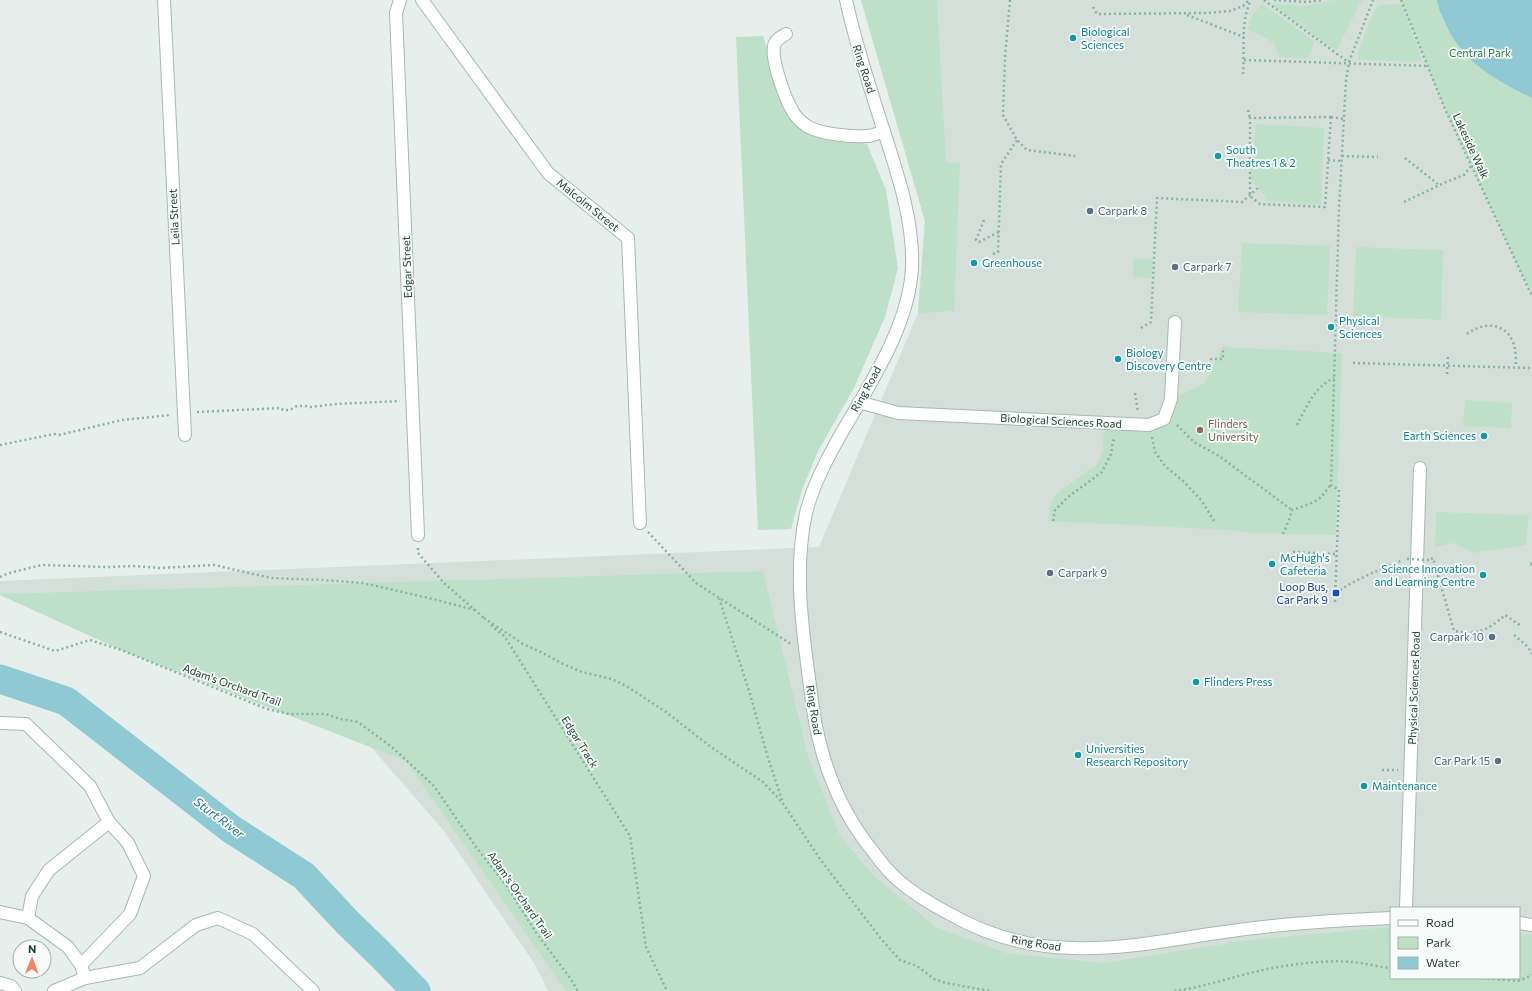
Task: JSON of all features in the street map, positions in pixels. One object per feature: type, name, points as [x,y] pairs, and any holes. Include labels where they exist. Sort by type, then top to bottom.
[{"type":"street","name":"Leila Street","points":[[164,0],[185,435]]},
{"type":"street","name":"Edgar Street","points":[[400,0],[396,13],[418,535]]},
{"type":"street","name":"Malcolm Street","points":[[422,0],[548,173],[628,238],[640,522]]},
{"type":"street","name":"Ring Road","points":[[838,0],[854,37]]},
{"type":"street","name":"Ring Road","points":[[846,0],[854,37],[905,200],[912,268],[902,314],[888,348],[824,465],[807,509],[803,534],[800,594],[816,728],[820,747],[829,775],[839,798],[857,831],[882,864],[898,880],[923,899],[967,924],[1012,940],[1054,947],[1076,949],[1103,948],[1150,943],[1242,929],[1309,922],[1390,918]]},
{"type":"street","points":[[786,34],[779,38],[774,45],[773,54],[775,68],[792,110],[798,119],[808,127],[822,131],[867,136],[884,131]]},
{"type":"street","name":"Biological Sciences Road","points":[[859,402],[898,413],[1149,425],[1164,419],[1171,399],[1175,322]]},
{"type":"street","name":"Physical Sciences Road","points":[[1406,907],[1420,468]]},
{"type":"street","points":[[0,723],[26,724],[90,786],[108,822],[128,843],[144,876],[130,914],[81,965]]},
{"type":"street","points":[[28,918],[32,896],[49,870],[108,822]]},
{"type":"street","points":[[0,912],[28,918],[68,947],[81,965],[85,978]]},
{"type":"street","points":[[54,991],[85,978],[140,968],[196,925],[218,918],[253,934],[313,991]]},
{"type":"street","points":[[1520,923],[1532,924]]},
{"type":"street","points":[[0,983],[11,986],[15,991]]},
{"type":"path","points":[[1010,0],[1005,57],[1003,115],[1017,140],[1027,150],[1075,156]]},
{"type":"path","points":[[1093,7],[1098,14],[1184,14],[1230,11],[1243,6],[1250,0]]},
{"type":"path","points":[[1243,74],[1244,36],[1250,0]]},
{"type":"path","points":[[1264,0],[1349,62]]},
{"type":"path","points":[[1274,0],[1306,2],[1323,0]]},
{"type":"path","points":[[1292,510],[1313,502],[1321,497],[1326,489],[1331,485],[1346,80],[1349,62],[1373,0]]},
{"type":"path","name":"Lakeside Walk","points":[[1401,0],[1445,109],[1532,296]]},
{"type":"path","points":[[1184,14],[1244,36]]},
{"type":"path","points":[[1244,60],[1349,62],[1428,66]]},
{"type":"path","points":[[1248,110],[1250,118],[1250,196]]},
{"type":"path","points":[[1250,118],[1331,117],[1344,119]]},
{"type":"path","points":[[1250,196],[1260,204],[1325,206],[1331,117]]},
{"type":"path","points":[[993,254],[998,252],[1001,164],[1017,140]]},
{"type":"path","points":[[1342,156],[1378,157]]},
{"type":"path","points":[[1406,158],[1439,185]]},
{"type":"path","points":[[1328,160],[1342,160]]},
{"type":"path","points":[[1404,202],[1464,175],[1471,166]]},
{"type":"path","points":[[1241,206],[1242,202],[1258,188]]},
{"type":"path","points":[[1141,328],[1151,322],[1157,198],[1242,202]]},
{"type":"path","points":[[984,220],[976,240],[979,242],[999,232]]},
{"type":"path","points":[[1467,334],[1473,329],[1486,325],[1494,325],[1506,331],[1512,340],[1516,367]]},
{"type":"path","points":[[1447,374],[1448,357]]},
{"type":"path","points":[[1353,364],[1532,368]]},
{"type":"path","points":[[1297,425],[1308,404],[1319,388],[1334,378]]},
{"type":"path","points":[[1135,393],[1138,414]]},
{"type":"path","points":[[0,445],[122,420],[184,413],[281,408],[283,410],[290,410],[297,406],[311,407],[336,404],[412,401]]},
{"type":"path","points":[[1174,422],[1194,442],[1218,456],[1292,510]]},
{"type":"path","points":[[1151,435],[1155,452],[1165,466],[1183,481],[1201,500],[1214,521]]},
{"type":"path","points":[[1331,485],[1339,490],[1336,602]]},
{"type":"path","points":[[1283,534],[1292,510]]},
{"type":"path","points":[[640,522],[696,583],[806,652]]},
{"type":"path","name":"Edgar Track","points":[[418,535],[418,553],[444,582],[505,636],[630,836],[646,947],[667,991]]},
{"type":"path","points":[[1293,552],[1337,554]]},
{"type":"path","points":[[1433,558],[1454,631],[1466,633],[1476,632],[1491,627],[1505,615],[1521,626]]},
{"type":"path","points":[[1336,593],[1350,583],[1407,559],[1429,560]]},
{"type":"path","points":[[0,577],[9,573],[42,565],[107,567],[133,566],[161,568],[214,565],[271,578],[363,583],[475,610]]},
{"type":"path","points":[[719,598],[750,694],[782,802]]},
{"type":"path","points":[[484,618],[523,644],[543,653],[561,664],[582,672],[612,679],[628,687],[666,712],[711,747],[764,782],[782,802],[820,859],[882,940],[900,960],[917,966],[934,979],[946,983],[990,991]]},
{"type":"path","name":"Adam's Orchard Trail","points":[[0,632],[55,651],[90,640],[121,650],[267,709],[289,714],[326,714],[340,719],[358,722],[393,748],[434,786],[476,847],[508,888],[537,934],[578,991]]},
{"type":"path","points":[[1514,635],[1531,648],[1532,654]]},
{"type":"path","points":[[1174,991],[1199,987],[1244,974],[1300,964],[1352,962],[1390,968]]},
{"type":"path","points":[[1494,979],[1518,981],[1532,975]]},
{"type":"shaded area","name":"Flinders University","points":[[861,0],[1532,0],[1532,991],[548,991],[534,963],[443,830],[365,740],[0,595],[0,581],[819,547],[918,313],[925,221]]},
{"type":"green space","points":[[861,0],[937,0],[946,162],[960,163],[954,311],[918,313],[925,221]]},
{"type":"green space","points":[[1334,0],[1362,0],[1336,51],[1273,4],[1305,6]]},
{"type":"green space","name":"Central Park","points":[[1401,0],[1532,0],[1532,296],[1445,109]]},
{"type":"green space","points":[[1263,4],[1314,41],[1312,51],[1306,59],[1279,57],[1276,47],[1268,39],[1248,30],[1252,16]]},
{"type":"green space","points":[[1401,4],[1422,59],[1418,62],[1358,60],[1358,52],[1376,7]]},
{"type":"green space","points":[[763,36],[790,119],[806,132],[867,144],[886,190],[898,268],[885,317],[854,388],[818,451],[802,490],[791,529],[758,530],[736,37]]},
{"type":"green space","points":[[1256,124],[1324,128],[1321,205],[1265,201],[1265,196],[1250,178]]},
{"type":"green space","points":[[1242,243],[1330,246],[1327,315],[1238,312]]},
{"type":"green space","points":[[1356,247],[1443,250],[1441,320],[1353,316]]},
{"type":"green space","points":[[1134,258],[1153,259],[1151,278],[1133,277]]},
{"type":"green space","points":[[1223,347],[1342,353],[1336,535],[1253,533],[1229,530],[1049,521],[1050,505],[1056,494],[1097,464],[1103,451],[1104,423],[1164,419],[1171,399],[1205,383]]},
{"type":"green space","points":[[1465,400],[1512,403],[1511,428],[1463,426]]},
{"type":"green space","points":[[1436,512],[1529,515],[1526,545],[1473,553],[1454,543],[1435,547]]},
{"type":"green space","points":[[763,571],[808,756],[840,836],[875,877],[936,927],[1006,953],[1102,963],[1249,940],[1390,928],[1390,979],[1520,979],[1520,934],[1532,935],[1532,991],[566,991],[406,761],[121,650],[0,594]]},
{"type":"water","points":[[1437,0],[1532,0],[1532,98],[1492,76],[1469,58],[1459,47],[1451,34],[1441,13]]},
{"type":"waterway","name":"Sturt River","points":[[0,679],[66,701],[231,829],[304,876],[347,922],[416,991]]},
{"type":"place","name":"Biological Sciences","points":[[1073,38]]},
{"type":"place","name":"South Theatres 1 & 2","points":[[1218,156]]},
{"type":"place","name":"Carpark 8","points":[[1090,211]]},
{"type":"place","name":"Greenhouse","points":[[974,263]]},
{"type":"place","name":"Carpark 7","points":[[1175,267]]},
{"type":"place","name":"Physical Sciences","points":[[1331,327]]},
{"type":"place","name":"Biology Discovery Centre","points":[[1118,359]]},
{"type":"place","name":"Flinders University","points":[[1200,430]]},
{"type":"place","name":"Earth Sciences","points":[[1484,436]]},
{"type":"place","name":"McHugh's Cafeteria","points":[[1272,564]]},
{"type":"place","name":"Carpark 9","points":[[1050,573]]},
{"type":"place","name":"Science Innovation and Learning Centre","points":[[1483,575]]},
{"type":"place","name":"Loop Bus, Car Park 9","points":[[1336,593]]},
{"type":"place","name":"Carpark 10","points":[[1492,637]]},
{"type":"place","name":"Flinders Press","points":[[1196,682]]},
{"type":"place","name":"Universities Research Repository","points":[[1078,755]]},
{"type":"place","name":"Car Park 15","points":[[1498,761]]},
{"type":"place","name":"Maintenance","points":[[1364,786]]}]
